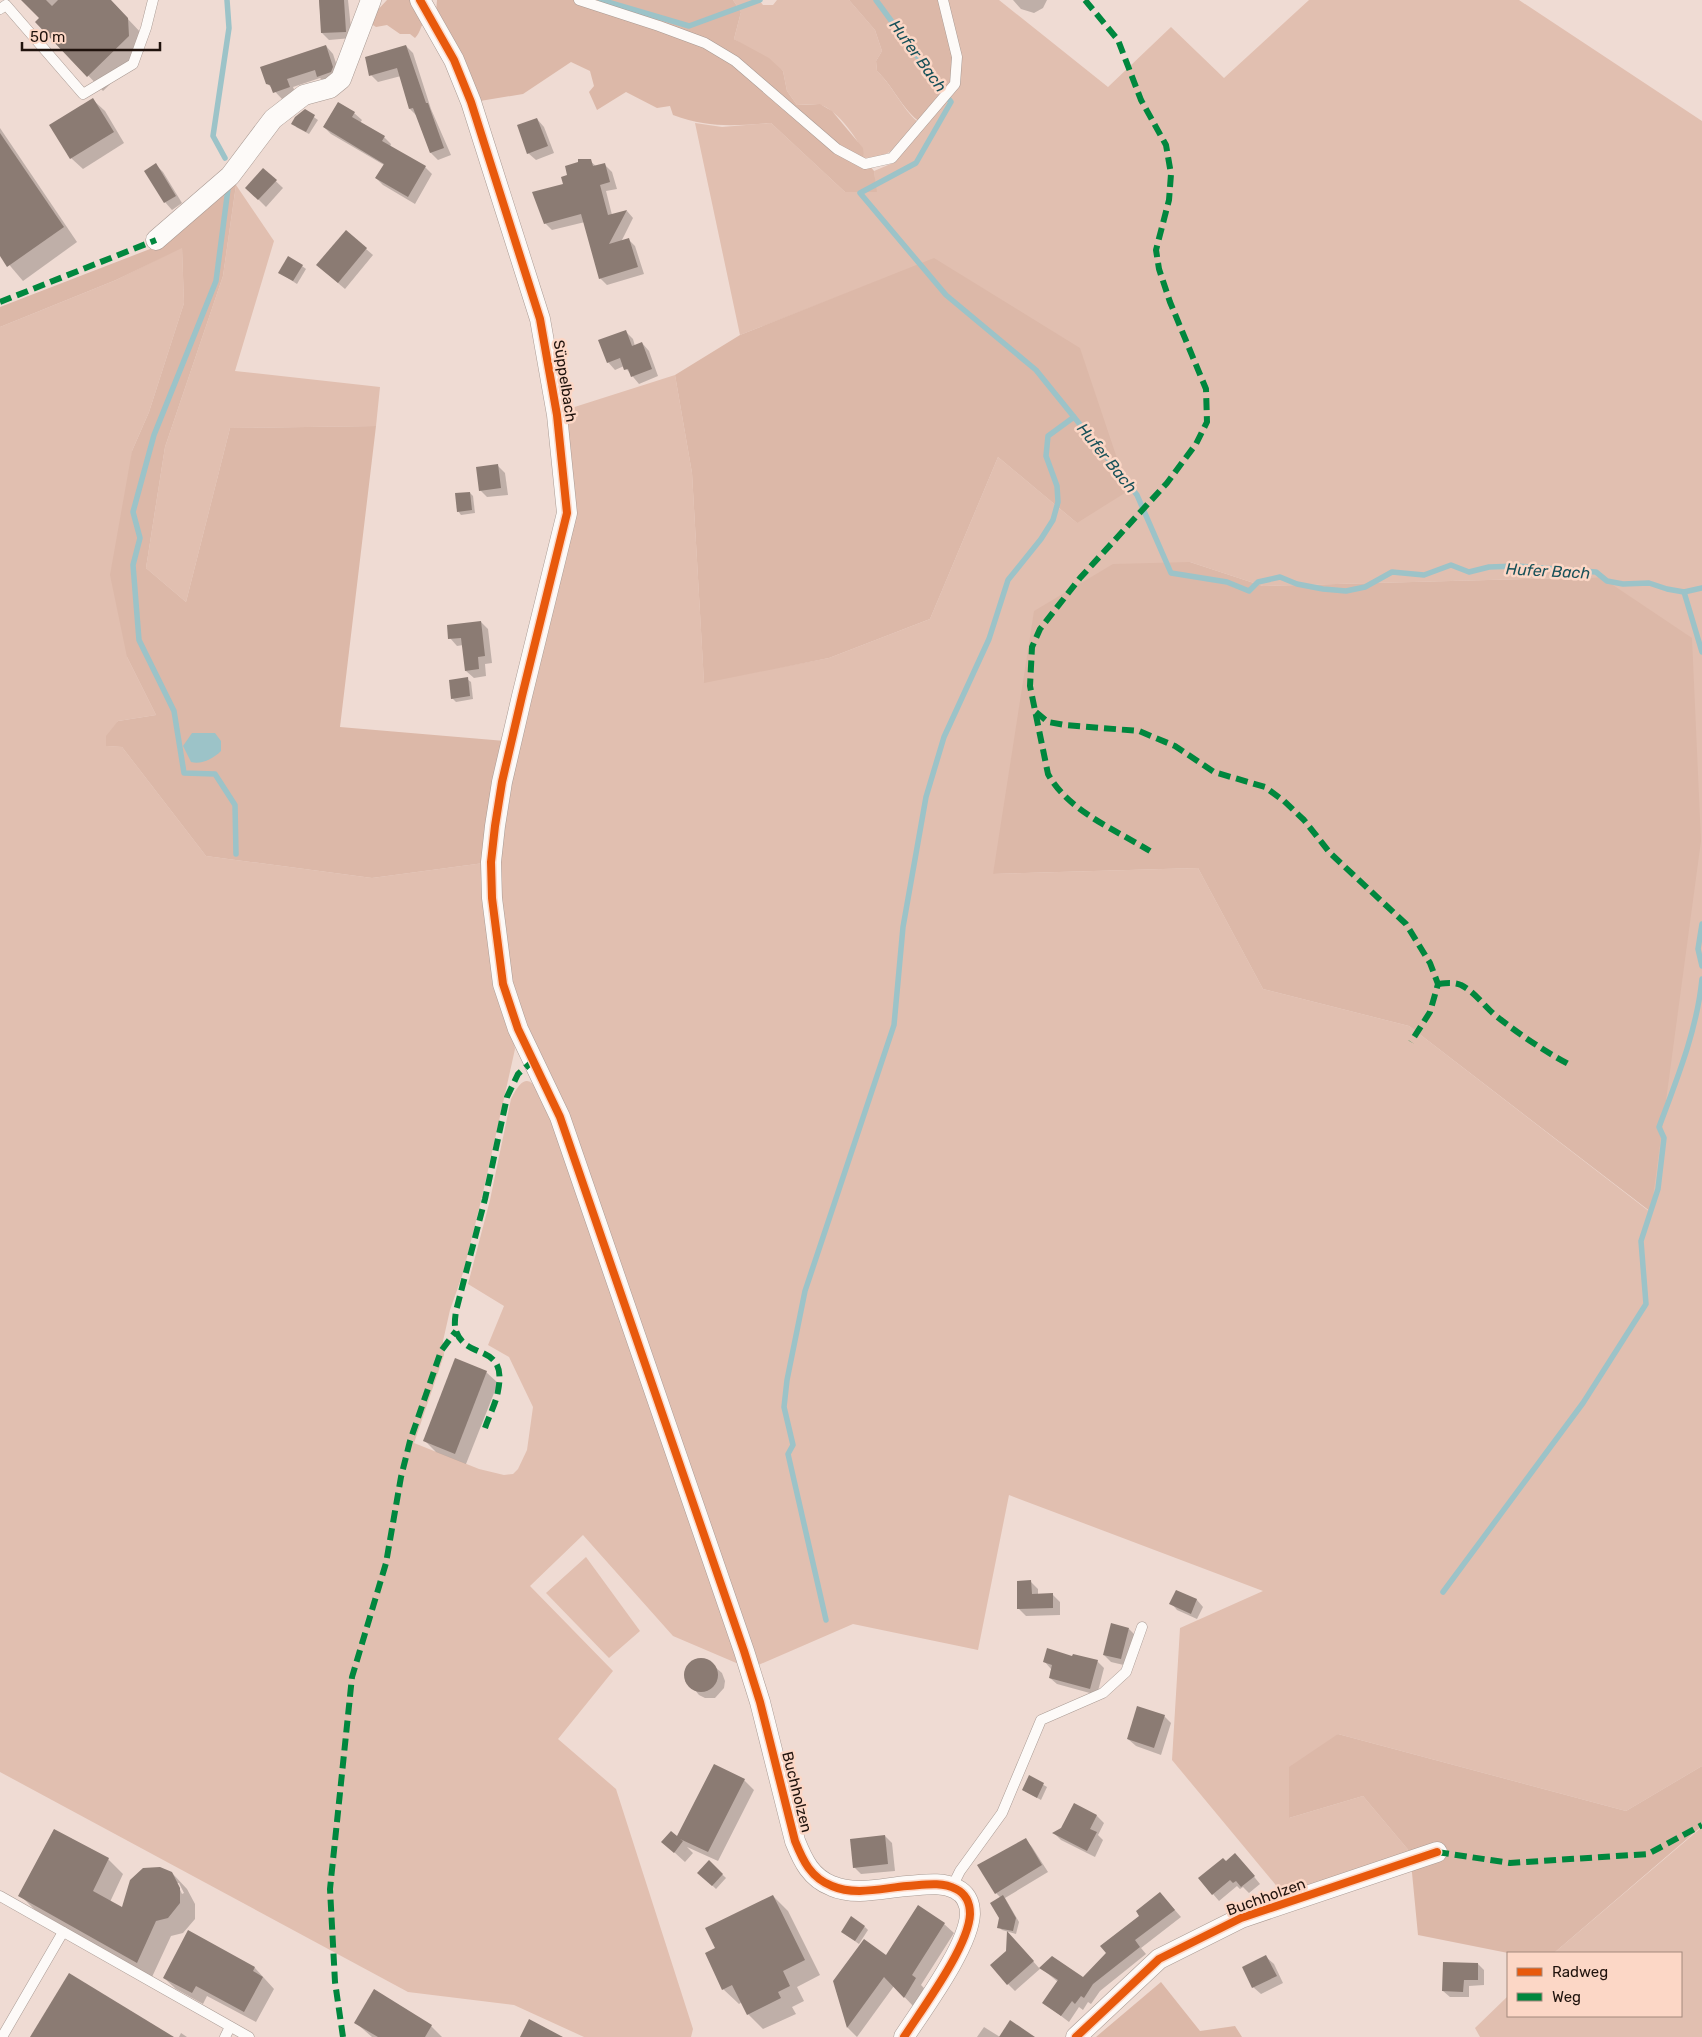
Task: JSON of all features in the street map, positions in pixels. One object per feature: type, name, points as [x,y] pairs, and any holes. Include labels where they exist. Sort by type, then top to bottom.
[{"type":"street","points":[[156,240],[230,176],[273,119],[304,95],[330,88],[341,79],[371,0]]},
{"type":"street","name":"Süppelbach","points":[[420,0],[454,60],[471,102],[540,319],[557,415],[567,513],[502,782],[494,835],[491,881],[495,938],[503,984],[518,1029],[560,1117],[659,1410]]},
{"type":"street","name":"Buchholzen","points":[[659,1410],[758,1694],[795,1841],[806,1865],[825,1883],[848,1890],[929,1885],[952,1887]]},
{"type":"street","name":"Buchholzen","points":[[1076,2037],[1159,1959],[1241,1918],[1438,1852]]},
{"type":"street","points":[[904,2037],[944,1975],[969,1922],[968,1900],[961,1892],[952,1887]]},
{"type":"lane","points":[[5,5],[83,94],[133,64],[146,28],[153,0]]},
{"type":"lane","points":[[579,0],[705,43],[735,60],[837,149],[864,164],[892,158],[935,104],[955,84],[957,57],[943,0]]},
{"type":"lane","points":[[952,1887],[960,1871],[1002,1813],[1042,1720],[1103,1693],[1126,1672],[1142,1626]]},
{"type":"lane","points":[[0,1896],[249,2037]]},
{"type":"lane","points":[[2,2037],[63,1932]]},
{"type":"lane","points":[[225,2037],[230,2026]]},
{"type":"shaded area","points":[[387,0],[412,0],[425,21],[415,38],[410,34],[400,34],[387,25],[376,27],[373,25],[373,15]]},
{"type":"shaded area","points":[[437,0],[733,0],[741,12],[734,39],[769,58],[783,71],[787,91],[797,105],[820,104],[832,111],[863,148],[864,158],[874,171],[877,192],[845,192],[771,123],[721,125],[698,122],[673,115],[670,106],[657,108],[626,92],[597,110],[589,92],[594,86],[590,71],[571,62],[523,94],[480,101],[436,12]]},
{"type":"shaded area","points":[[733,0],[759,0],[763,5],[773,5],[777,0],[849,0],[875,30],[882,51],[876,61],[877,71],[888,83],[907,111],[917,121],[895,148],[883,155],[864,158],[859,144],[848,127],[834,113],[821,105],[797,105],[787,91],[783,71],[734,39],[741,12]]},
{"type":"shaded area","points":[[849,0],[948,0],[958,87],[925,125],[905,108],[877,71],[876,61],[882,51],[875,30]]},
{"type":"shaded area","points":[[948,0],[999,0],[1108,87],[1171,27],[1224,78],[1309,0],[1519,0],[1702,121],[1702,1766],[1626,1811],[1338,1734],[1289,1818],[1363,1796],[1410,1852],[1289,1901],[1172,1760],[1180,1628],[1263,1591],[1009,1495],[978,1650],[853,1624],[756,1666],[515,1000],[499,895],[502,826],[570,515],[562,411],[675,375],[692,473],[704,682],[829,658],[930,619],[998,457],[1077,523],[934,259],[740,335],[695,123],[722,127],[771,123],[845,192],[876,192],[874,171],[893,163],[937,109]],"holes":[[[1190,562],[1263,586],[1601,577],[1650,1212],[1409,1026],[1263,989],[1198,868],[993,874]]]},
{"type":"shaded area","points":[[232,180],[236,185],[223,276],[165,447],[146,568],[186,602],[230,428],[376,426],[340,727],[505,741],[484,863],[372,878],[206,856],[122,747],[106,746],[106,736],[118,721],[156,715],[127,657],[110,575],[132,451],[149,412],[184,303],[182,248],[116,280],[0,327],[0,307],[150,249],[190,219]]},
{"type":"shaded area","points":[[236,185],[274,241],[235,371],[380,387],[376,426],[230,428],[186,602],[146,568],[165,447],[223,276]]},
{"type":"shaded area","points":[[182,247],[184,303],[149,412],[132,451],[127,657],[156,715],[118,721],[107,746],[122,747],[206,856],[372,878],[484,863],[515,1049],[482,1197],[463,1273],[450,1310],[443,1341],[444,1355],[414,1443],[479,1469],[504,1475],[513,1474],[518,1469],[527,1450],[533,1407],[509,1357],[488,1345],[504,1306],[468,1284],[490,1200],[511,1099],[521,1083],[530,1082],[538,1090],[546,1105],[741,1665],[673,1636],[583,1535],[530,1586],[613,1671],[558,1739],[616,1789],[693,2029],[691,2037],[584,2037],[514,2005],[408,1992],[0,1772],[0,327],[116,280]]},
{"type":"shaded area","points":[[934,258],[1080,348],[1128,491],[1077,523],[998,457],[930,619],[829,658],[704,683],[692,473],[675,375],[740,335]]},
{"type":"shaded area","points":[[1190,562],[1263,586],[1601,577],[1692,638],[1701,841],[1651,1212],[1409,1026],[1263,989],[1198,868],[993,874],[1034,611],[1113,564]]},
{"type":"shaded area","points":[[586,1557],[640,1631],[609,1658],[546,1593]]},
{"type":"shaded area","points":[[1338,1734],[1626,1811],[1702,1766],[1702,1826],[1555,1952],[1507,1953],[1418,1935],[1410,1852],[1363,1796],[1289,1818],[1289,1767]]},
{"type":"shaded area","points":[[1702,1827],[1702,2037],[1480,2037],[1475,2028],[1507,1997],[1507,2017],[1682,2017],[1682,1952],[1555,1952]]},
{"type":"shaded area","points":[[1161,1982],[1200,2031],[1235,2026],[1242,2037],[1096,2037]]},
{"type":"water","points":[[192,733],[215,733],[221,741],[221,751],[207,761],[191,762],[183,746]]},
{"type":"building","points":[[21,0],[46,0],[52,6],[58,0],[111,0],[128,18],[129,36],[87,77],[35,22],[39,18]]},
{"type":"building","points":[[319,0],[344,0],[346,32],[321,33]]},
{"type":"building","points":[[326,45],[333,67],[331,72],[317,77],[315,70],[287,79],[290,87],[273,93],[270,85],[266,84],[260,67]]},
{"type":"building","points":[[406,45],[444,148],[430,153],[413,108],[409,109],[397,68],[369,76],[365,57]]},
{"type":"building","points":[[93,98],[114,132],[70,159],[49,125]]},
{"type":"building","points":[[338,102],[355,112],[352,117],[385,136],[382,141],[426,166],[408,197],[375,178],[384,164],[323,127]]},
{"type":"building","points":[[305,109],[315,115],[306,132],[291,124],[295,117]]},
{"type":"building","points":[[537,118],[548,146],[527,154],[517,125]]},
{"type":"building","points":[[0,133],[64,227],[7,267],[0,256]]},
{"type":"building","points":[[578,159],[591,159],[593,166],[605,163],[610,182],[600,185],[608,215],[627,210],[609,244],[629,238],[638,267],[599,279],[581,214],[544,224],[532,192],[563,184],[561,177],[567,175],[565,166],[578,162]]},
{"type":"building","points":[[156,163],[176,196],[164,203],[144,171]]},
{"type":"building","points":[[263,168],[277,180],[258,200],[245,188]]},
{"type":"building","points":[[346,230],[367,248],[338,283],[316,265]]},
{"type":"building","points":[[288,256],[303,265],[293,281],[278,273]]},
{"type":"building","points":[[626,330],[632,346],[642,342],[652,369],[631,377],[628,369],[624,370],[620,358],[607,363],[598,340]]},
{"type":"building","points":[[498,464],[501,488],[479,491],[476,467]]},
{"type":"building","points":[[470,492],[472,510],[457,512],[455,493]]},
{"type":"building","points":[[481,621],[485,656],[478,657],[479,669],[465,671],[461,638],[448,639],[447,625]]},
{"type":"building","points":[[468,677],[470,696],[451,699],[449,680]]},
{"type":"building","points":[[455,1358],[487,1371],[455,1454],[423,1441]]},
{"type":"building","points":[[1031,1580],[1032,1594],[1053,1593],[1053,1608],[1017,1609],[1017,1581]]},
{"type":"building","points":[[1176,1590],[1197,1599],[1191,1614],[1169,1604]]},
{"type":"building","points":[[1111,1623],[1129,1628],[1121,1659],[1103,1655]]},
{"type":"building","points":[[1047,1648],[1072,1656],[1073,1654],[1098,1660],[1090,1689],[1049,1678],[1052,1665],[1043,1662]]},
{"type":"building","points":[[701,1658],[713,1663],[718,1675],[713,1687],[701,1692],[689,1687],[684,1675],[689,1663]]},
{"type":"building","points":[[1137,1706],[1165,1715],[1154,1748],[1127,1739]]},
{"type":"building","points":[[714,1764],[745,1779],[708,1852],[680,1839],[683,1841],[674,1853],[661,1842],[671,1831],[677,1836]]},
{"type":"building","points":[[1029,1775],[1044,1783],[1037,1798],[1022,1790]]},
{"type":"building","points":[[1074,1803],[1097,1815],[1090,1829],[1097,1832],[1087,1851],[1052,1833],[1061,1828]]},
{"type":"building","points":[[54,1829],[109,1858],[93,1891],[122,1907],[130,1880],[143,1868],[160,1867],[172,1872],[180,1888],[180,1903],[168,1918],[156,1921],[137,1963],[18,1896]]},
{"type":"building","points":[[885,1835],[888,1864],[853,1868],[850,1839]]},
{"type":"building","points":[[1026,1838],[1042,1865],[995,1894],[977,1865]]},
{"type":"building","points":[[1235,1853],[1255,1876],[1241,1887],[1236,1881],[1233,1883],[1230,1880],[1212,1895],[1198,1878],[1223,1858],[1226,1861]]},
{"type":"building","points":[[709,1860],[723,1874],[712,1886],[697,1873]]},
{"type":"building","points":[[1160,1892],[1175,1910],[1135,1940],[1140,1947],[1093,1984],[1084,1998],[1081,1996],[1075,2004],[1072,2001],[1061,2016],[1042,2003],[1058,1980],[1039,1968],[1052,1956],[1083,1977],[1106,1953],[1100,1946],[1139,1916],[1136,1911]]},
{"type":"building","points":[[773,1895],[805,1960],[783,1971],[790,1986],[778,1992],[781,1998],[747,2015],[732,1985],[722,1990],[705,1953],[715,1948],[705,1928]]},
{"type":"building","points":[[1003,1895],[1016,1918],[1013,1931],[997,1928],[999,1918],[990,1903]]},
{"type":"building","points":[[918,1905],[945,1923],[912,1975],[916,1978],[904,1998],[884,1977],[847,2028],[833,1981],[864,1939],[886,1955]]},
{"type":"building","points":[[851,1916],[865,1926],[855,1941],[841,1932]]},
{"type":"building","points":[[188,1930],[255,1967],[253,1971],[263,1977],[244,2012],[196,1986],[192,1993],[163,1978]]},
{"type":"building","points":[[1007,1931],[1034,1961],[1007,1985],[990,1965],[1006,1951]]},
{"type":"building","points":[[1266,1955],[1277,1976],[1252,1988],[1242,1967]]},
{"type":"building","points":[[1443,1962],[1478,1963],[1478,1980],[1464,1980],[1463,1992],[1442,1991]]},
{"type":"building","points":[[69,1973],[174,2037],[30,2037]]},
{"type":"building","points":[[374,1989],[432,2025],[425,2037],[378,2037],[354,2023]]},
{"type":"building","points":[[529,2019],[563,2037],[520,2037]]},
{"type":"building","points":[[1010,2020],[1035,2037],[999,2037]]},
{"type":"waterway","points":[[225,158],[213,136],[229,28],[227,0]]},
{"type":"waterway","name":"Hufer Bach","points":[[601,0],[689,26],[760,0]]},
{"type":"waterway","name":"Hufer Bach","points":[[876,0],[951,102],[916,163],[860,193],[946,295],[1036,370],[1137,495],[1171,573],[1227,582],[1249,591],[1258,582],[1280,577],[1297,584],[1346,591],[1365,587],[1392,572],[1424,575],[1451,565],[1469,572],[1489,567],[1517,566],[1596,572],[1607,581],[1623,584],[1649,583],[1684,592],[1702,588]]},
{"type":"waterway","points":[[228,189],[216,281],[154,435],[133,512],[140,538],[133,565],[139,640],[174,711],[184,773],[215,774],[235,805],[236,854]]},
{"type":"waterway","points":[[826,1620],[788,1454],[793,1445],[784,1407],[787,1380],[805,1291],[894,1025],[903,927],[926,797],[944,737],[989,639],[1008,580],[1041,539],[1053,520],[1058,502],[1057,486],[1046,456],[1048,436],[1074,417]]},
{"type":"waterway","points":[[1684,592],[1702,652]]},
{"type":"waterway","points":[[1702,924],[1698,949],[1702,966]]},
{"type":"waterway","points":[[1443,1592],[1583,1403],[1646,1304],[1641,1241],[1658,1189],[1664,1138],[1659,1127],[1691,1036],[1702,979]]},
{"type":"marked path","points":[[1085,0],[1118,40],[1141,100],[1166,145],[1171,174],[1169,200],[1156,250],[1159,269],[1170,302],[1206,389],[1207,422],[1196,444],[1167,483],[1080,578],[1040,629],[1032,647],[1030,686],[1048,774],[1057,787],[1068,799],[1094,819],[1150,851]]},
{"type":"marked path","points":[[0,302],[156,240]]},
{"type":"marked path","points":[[1036,712],[1048,722],[1139,731],[1175,746],[1214,772],[1265,787],[1284,801],[1304,820],[1330,853],[1406,924],[1430,963],[1438,984],[1430,1012],[1411,1042]]},
{"type":"marked path","points":[[1438,984],[1455,983],[1466,988],[1495,1015],[1514,1029],[1542,1049],[1572,1066]]},
{"type":"marked path","points":[[485,1428],[498,1391],[499,1376],[497,1365],[492,1358],[468,1346],[461,1340],[455,1329],[455,1321],[485,1199],[507,1097],[518,1074],[533,1061]]},
{"type":"marked path","points":[[343,2037],[335,1982],[330,1889],[352,1677],[386,1563],[401,1477],[410,1441],[441,1351],[456,1331]]},
{"type":"marked path","points":[[1437,1852],[1510,1863],[1648,1854],[1702,1825]]},
{"type":"cycle path","points":[[420,0],[454,60],[471,102],[540,319],[557,415],[567,513],[502,782],[495,826],[491,862],[492,898],[503,984],[518,1029],[560,1117],[744,1651],[760,1702],[795,1841],[801,1855],[813,1874],[825,1883],[841,1889],[860,1891],[938,1884],[959,1891],[965,1896],[968,1903],[970,1914],[968,1927],[962,1943],[933,1994],[904,2037]]},
{"type":"cycle path","points":[[1076,2037],[1159,1959],[1241,1918],[1437,1852]]}]
